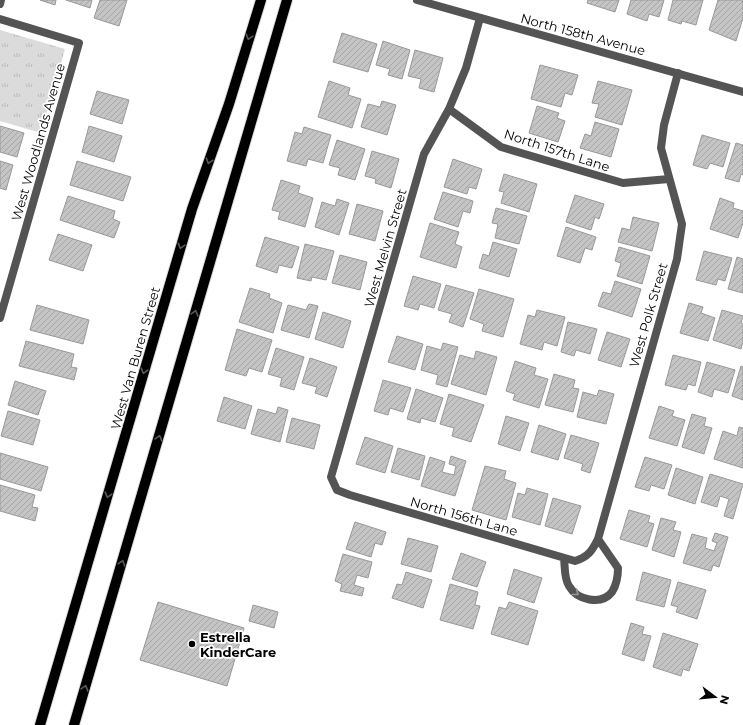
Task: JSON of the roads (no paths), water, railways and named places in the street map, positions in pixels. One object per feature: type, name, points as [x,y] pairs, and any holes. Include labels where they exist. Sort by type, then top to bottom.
[{"type":"main road","name":"West Van Buren Street","points":[[40,725],[192,209],[229,104],[261,0]]},
{"type":"main road","points":[[74,725],[287,0]]},
{"type":"street","points":[[0,4],[1,0]]},
{"type":"street","name":"North 158th Avenue","points":[[417,0],[743,92]]},
{"type":"street","name":"West Melvin Street","points":[[337,490],[331,477],[424,154],[449,109],[466,68],[480,18]]},
{"type":"street","name":"West Woodlands Avenue","points":[[0,20],[79,43],[0,318]]},
{"type":"street","name":"West Polk Street","points":[[585,558],[592,552],[598,539],[677,259],[682,224],[661,148],[664,125],[678,73]]},
{"type":"street","name":"North 157th Lane","points":[[449,109],[501,147],[623,183],[669,179]]},
{"type":"street","name":"North 156th Lane","points":[[337,490],[564,558],[575,561],[585,558]]},
{"type":"street","points":[[564,558],[567,584],[572,591],[586,599],[595,600],[603,598],[611,593],[618,568],[598,539]]},
{"type":"place","name":"Estrella KinderCare","points":[[192,644]]}]
